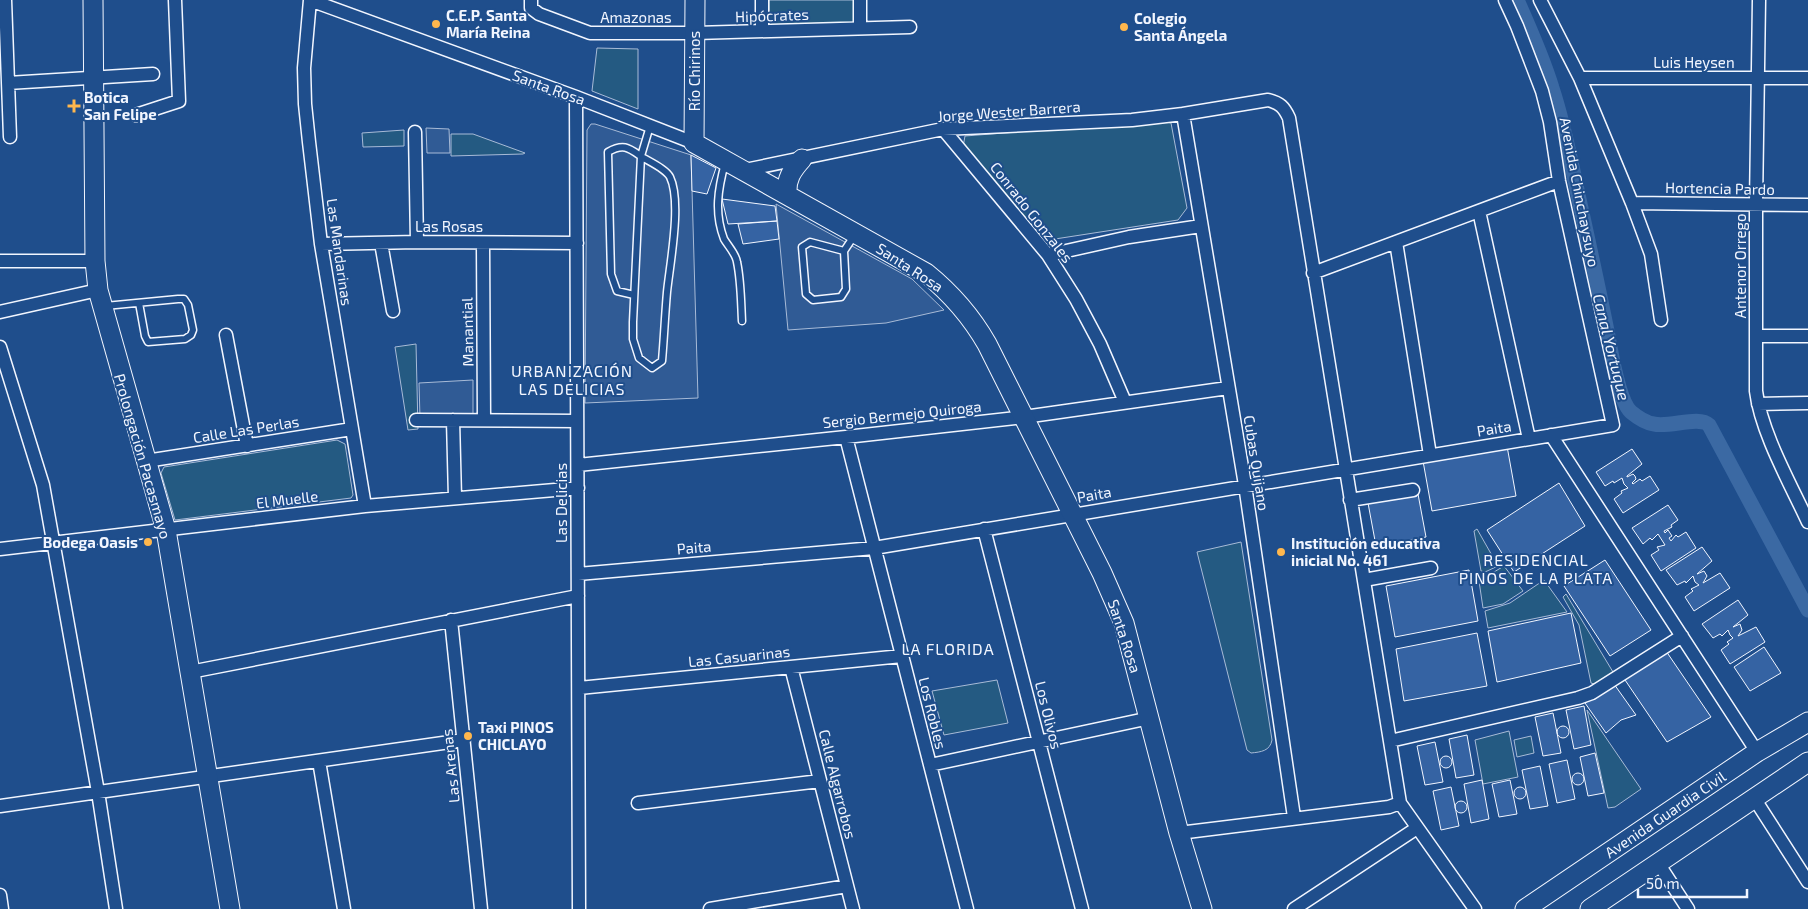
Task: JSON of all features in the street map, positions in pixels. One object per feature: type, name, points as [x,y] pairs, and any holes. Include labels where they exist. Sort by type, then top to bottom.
[{"type":"street","points":[[5,0],[8,84],[4,103],[10,137]]},
{"type":"street","name":"Prolongación Pacasmayo","points":[[93,0],[95,261],[99,298],[166,530],[230,909]]},
{"type":"street","points":[[136,115],[179,101],[175,0]]},
{"type":"street","name":"Santa Rosa","points":[[310,0],[576,97],[694,143],[926,273],[944,287],[976,324],[987,344],[1071,515],[1102,573],[1124,623],[1150,718],[1178,833],[1202,909]]},
{"type":"street","name":"Las Mandarinas","points":[[310,0],[304,68],[305,104],[321,244],[364,506]]},
{"type":"street","name":"Amazonas","points":[[531,0],[531,8],[539,14],[590,33],[694,33]]},
{"type":"street","name":"Río Chirinos","points":[[694,0],[694,143]]},
{"type":"street","points":[[762,0],[762,31]]},
{"type":"street","points":[[860,0],[860,28]]},
{"type":"street","name":"Avenida Chinchaysuyo","points":[[1505,0],[1542,91],[1550,122],[1559,181],[1614,425]]},
{"type":"street","name":"Avenida Chinchaysuyo","points":[[1540,0],[1580,78],[1632,203],[1651,254],[1661,320]]},
{"type":"street","name":"Antenor Orrego","points":[[1759,0],[1756,204],[1758,404],[1766,431],[1808,522]]},
{"type":"street","name":"Hipócrates","points":[[694,33],[910,27]]},
{"type":"street","points":[[8,84],[153,74]]},
{"type":"street","name":"Luis Heysen","points":[[1580,78],[1808,78]]},
{"type":"street","name":"Las Delicias","points":[[576,97],[580,688],[579,909]]},
{"type":"street","name":"Jorge Wester Barrera","points":[[745,170],[943,129],[1132,120],[1268,100],[1278,103],[1285,109],[1289,118],[1314,274]]},
{"type":"street","name":"Cubas Quijano","points":[[1183,114],[1245,486],[1294,817]]},
{"type":"street","name":"Conrado Gonzales","points":[[943,129],[1048,255],[1076,299],[1100,344],[1124,402]]},
{"type":"street","points":[[415,132],[417,242]]},
{"type":"street","points":[[787,194],[787,184],[792,170],[802,159]]},
{"type":"street","points":[[1475,909],[1400,803],[1314,274],[1559,181]]},
{"type":"street","name":"Hortencia Pardo","points":[[1632,203],[1808,204]]},
{"type":"street","points":[[1479,211],[1529,439]]},
{"type":"street","points":[[1048,255],[1129,237],[1201,226]]},
{"type":"street","name":"Las Rosas","points":[[321,244],[417,242],[577,243]]},
{"type":"street","points":[[1396,242],[1430,454]]},
{"type":"street","points":[[381,243],[393,311]]},
{"type":"street","name":"Manantial","points":[[483,243],[484,420]]},
{"type":"street","points":[[0,261],[95,261]]},
{"type":"street","points":[[0,312],[99,298]]},
{"type":"street","points":[[226,335],[247,446]]},
{"type":"street","points":[[1756,336],[1808,336]]},
{"type":"street","points":[[0,347],[43,485],[98,792],[116,909]]},
{"type":"street","name":"Sergio Bermejo Quiroga","points":[[578,464],[1024,417],[1228,388]]},
{"type":"street","points":[[1758,404],[1808,403]]},
{"type":"street","points":[[416,420],[578,421]]},
{"type":"street","points":[[452,420],[455,498]]},
{"type":"street","name":"Paita","points":[[578,574],[874,548],[1430,454],[1614,425]]},
{"type":"street","name":"Calle Las Perlas","points":[[146,461],[352,429]]},
{"type":"street","points":[[1551,435],[1757,752]]},
{"type":"street","name":"Los Robles","points":[[846,437],[968,909]]},
{"type":"street","name":"El Muelle","points":[[0,549],[364,506],[578,488]]},
{"type":"street","points":[[1350,500],[1414,490]]},
{"type":"street","name":"Los Olivos","points":[[984,529],[1082,909]]},
{"type":"street","points":[[1364,580],[1431,568]]},
{"type":"street","points":[[190,672],[578,596]]},
{"type":"street","name":"Las Arenas","points":[[451,620],[481,909]]},
{"type":"street","points":[[1390,742],[1578,698],[1592,693],[1682,636]]},
{"type":"street","name":"Las Casuarinas","points":[[580,688],[902,656]]},
{"type":"street","name":"Calle Algarrobos","points":[[792,667],[853,909]]},
{"type":"street","points":[[930,765],[1150,718]]},
{"type":"street","name":"Avenida Guardia Civil","points":[[1525,909],[1757,752],[1808,722]]},
{"type":"street","points":[[0,806],[464,740]]},
{"type":"street","points":[[319,761],[344,909]]},
{"type":"street","points":[[1590,909],[1808,762]]},
{"type":"street","points":[[638,802],[820,781]]},
{"type":"street","points":[[1754,798],[1808,882]]},
{"type":"street","points":[[1178,833],[1294,817],[1389,807],[1400,803]]},
{"type":"street","points":[[1294,909],[1417,828]]},
{"type":"street","points":[[1658,863],[1688,909]]},
{"type":"street","points":[[710,909],[847,886]]},
{"type":"street","points":[[0,895],[2,909]]},
{"type":"lane","points":[[634,295],[617,291],[611,274],[608,152],[616,148],[627,147],[641,156],[669,174],[673,186],[675,212],[664,318],[662,361],[652,368],[639,358],[633,339],[641,156],[650,126]]},
{"type":"lane","points":[[726,160],[719,191],[718,214],[724,238],[737,260],[742,321]]},
{"type":"lane","points":[[844,251],[810,242],[802,247],[806,294],[813,300],[841,297],[846,289],[844,251],[856,233]]},
{"type":"lane","points":[[99,298],[139,303],[184,299],[188,305],[193,330],[191,335],[185,339],[148,342],[144,336],[139,303]]},
{"type":"shaded area","points":[[769,0],[854,0],[854,22],[769,25]]},
{"type":"shaded area","points":[[597,48],[638,49],[638,109],[592,91]]},
{"type":"shaded area","points":[[1161,121],[1171,123],[1187,208],[1178,220],[1042,241],[963,147],[965,136]]},
{"type":"shaded area","points":[[591,124],[691,155],[698,398],[585,403],[587,130]]},
{"type":"shaded area","points":[[426,128],[449,129],[450,153],[427,153]]},
{"type":"shaded area","points":[[404,130],[404,146],[363,147],[362,133]]},
{"type":"shaded area","points":[[451,134],[473,134],[525,153],[451,156]]},
{"type":"shaded area","points":[[776,204],[912,279],[944,310],[886,323],[788,330]]},
{"type":"shaded area","points":[[416,344],[418,429],[408,430],[395,347]]},
{"type":"shaded area","points":[[473,380],[473,416],[420,418],[419,383]]},
{"type":"shaded area","points":[[337,440],[345,444],[353,495],[351,498],[175,520],[161,473],[164,467]]},
{"type":"shaded area","points":[[1477,529],[1498,566],[1485,572],[1481,571],[1474,531]]},
{"type":"shaded area","points":[[1241,542],[1272,740],[1267,749],[1251,753],[1247,750],[1197,552]]},
{"type":"shaded area","points":[[1504,566],[1523,591],[1503,604],[1483,608],[1479,581]]},
{"type":"shaded area","points":[[1544,580],[1567,612],[1488,628],[1485,611],[1510,603]]},
{"type":"shaded area","points":[[1566,594],[1613,672],[1594,684],[1591,683],[1579,625],[1563,597]]},
{"type":"shaded area","points":[[997,680],[1008,723],[944,735],[932,691]]},
{"type":"shaded area","points":[[1587,710],[1641,789],[1615,807],[1608,808]]},
{"type":"shaded area","points":[[1509,731],[1518,777],[1483,784],[1475,740]]},
{"type":"shaded area","points":[[1531,736],[1534,753],[1517,757],[1514,740]]},
{"type":"building","points":[[691,155],[716,168],[707,194],[692,191]]},
{"type":"building","points":[[722,199],[775,206],[777,221],[728,224]]},
{"type":"building","points":[[777,221],[779,239],[743,244],[738,224]]},
{"type":"building","points":[[1507,446],[1516,496],[1432,511],[1423,461]]},
{"type":"building","points":[[1632,449],[1642,464],[1627,477],[1633,474],[1635,476],[1636,479],[1633,484],[1640,479],[1642,481],[1650,476],[1659,490],[1623,513],[1614,499],[1622,493],[1621,491],[1628,488],[1622,478],[1605,486],[1596,472]]},
{"type":"building","points":[[1559,483],[1585,526],[1514,572],[1487,530]]},
{"type":"building","points":[[1418,494],[1426,537],[1376,546],[1368,503]]},
{"type":"building","points":[[1668,505],[1678,520],[1671,525],[1672,527],[1664,531],[1665,533],[1668,530],[1672,536],[1669,538],[1671,541],[1676,535],[1678,537],[1686,532],[1696,548],[1661,571],[1651,555],[1659,550],[1657,547],[1665,545],[1658,534],[1652,540],[1650,538],[1643,544],[1632,528]]},
{"type":"building","points":[[1702,547],[1712,561],[1697,574],[1704,571],[1707,576],[1703,583],[1720,573],[1730,588],[1694,611],[1685,597],[1693,591],[1691,589],[1699,585],[1695,582],[1693,576],[1686,583],[1685,581],[1677,585],[1666,570]]},
{"type":"building","points":[[1605,560],[1651,630],[1610,656],[1564,586]]},
{"type":"building","points":[[1469,570],[1478,621],[1395,637],[1386,586]]},
{"type":"building","points":[[1738,600],[1748,615],[1733,627],[1740,624],[1742,630],[1738,636],[1756,627],[1765,642],[1730,664],[1721,650],[1733,638],[1728,630],[1722,636],[1720,634],[1713,638],[1702,624]]},
{"type":"building","points":[[1571,613],[1581,663],[1497,682],[1488,631]]},
{"type":"building","points":[[1477,633],[1487,686],[1404,701],[1396,649]]},
{"type":"building","points":[[1764,647],[1781,673],[1750,691],[1734,667]]},
{"type":"building","points":[[1666,651],[1711,717],[1667,742],[1623,677]]},
{"type":"building","points":[[1614,684],[1636,715],[1621,720],[1606,733],[1585,703]]},
{"type":"building","points":[[1584,706],[1591,745],[1574,749],[1566,710]]},
{"type":"building","points":[[1553,713],[1561,753],[1543,756],[1535,717]]},
{"type":"building","points":[[1565,726],[1568,727],[1568,737],[1561,738],[1558,737],[1557,730],[1558,727]]},
{"type":"building","points":[[1467,735],[1474,775],[1456,778],[1449,739]]},
{"type":"building","points":[[1435,742],[1443,782],[1425,785],[1417,746]]},
{"type":"building","points":[[1595,753],[1604,793],[1588,796],[1580,757]]},
{"type":"building","points":[[1448,756],[1451,757],[1451,767],[1444,768],[1441,767],[1440,760],[1441,757]]},
{"type":"building","points":[[1567,760],[1575,799],[1557,803],[1549,764]]},
{"type":"building","points":[[1540,766],[1548,806],[1530,809],[1522,770]]},
{"type":"building","points":[[1580,773],[1583,774],[1583,784],[1576,785],[1573,784],[1572,777],[1573,774]]},
{"type":"building","points":[[1482,780],[1489,819],[1471,823],[1464,784]]},
{"type":"building","points":[[1510,780],[1517,814],[1499,817],[1492,784]]},
{"type":"building","points":[[1451,787],[1459,826],[1441,830],[1433,791]]},
{"type":"building","points":[[1522,787],[1525,788],[1525,798],[1518,799],[1515,798],[1514,791],[1515,788]]},
{"type":"building","points":[[1463,801],[1466,802],[1466,812],[1459,813],[1456,812],[1455,805],[1456,802]]},
{"type":"waterway","name":"Canal Yortuque","points":[[1517,0],[1545,66],[1560,115],[1594,268],[1613,365],[1623,398],[1631,412],[1651,423],[1660,425],[1698,421],[1709,425],[1808,610]]},
{"type":"place","name":"C.E.P. Santa María Reina","points":[[436,24]]},
{"type":"place","name":"Colegio Santa Ángela","points":[[1124,27]]},
{"type":"place","name":"Botica San Felipe","points":[[74,106]]},
{"type":"place","name":"Bodega Oasis","points":[[148,542]]},
{"type":"place","name":"Institución educativa inicial No. 461","points":[[1281,552]]},
{"type":"place","name":"Taxi PINOS CHICLAYO","points":[[468,736]]},
{"type":"district","name":"URBANIZACIÓN LAS DELICIAS","points":[[572,379]]},
{"type":"district","name":"RESIDENCIAL PINOS DE LA PLATA","points":[[1536,568]]},
{"type":"district","name":"LA FLORIDA","points":[[948,648]]}]
